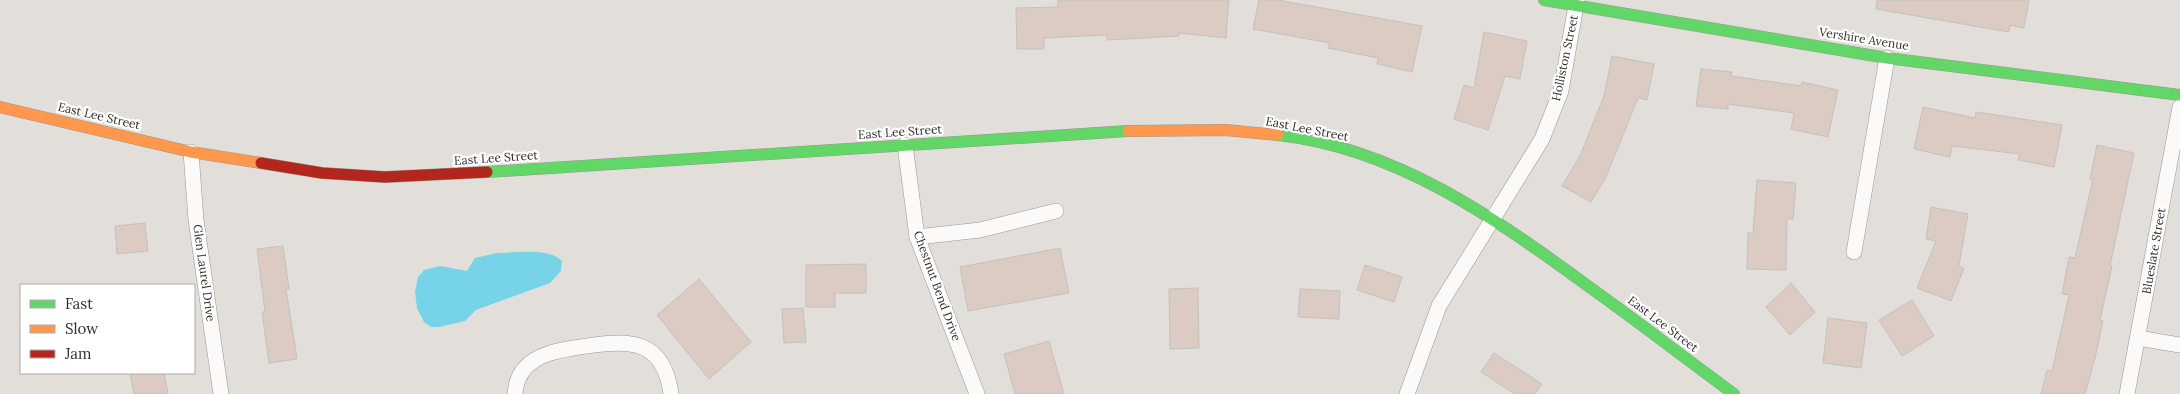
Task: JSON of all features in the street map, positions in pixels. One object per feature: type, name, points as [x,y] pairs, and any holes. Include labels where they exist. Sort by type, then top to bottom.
[{"type":"street","name":"Vershire Avenue","points":[[1544,0],[1576,2],[1887,58],[2180,95]]},
{"type":"street","name":"Holliston Street","points":[[1407,394],[1439,306],[1542,139],[1561,91],[1576,2]]},
{"type":"street","points":[[1854,252],[1887,58]]},
{"type":"street","name":"East Lee Street","points":[[0,107],[191,152],[322,173],[385,177],[450,175],[1111,131],[1181,130],[1265,134],[1338,147],[1402,168],[1493,219],[1534,246],[1734,394]]},
{"type":"street","name":"Blueslate Street","points":[[2127,394],[2180,107]]},
{"type":"street","name":"Chestnut Bend Drive","points":[[905,145],[916,237],[977,394]]},
{"type":"street","name":"Glen Laurel Drive","points":[[191,152],[196,220],[222,394]]},
{"type":"street","points":[[916,237],[980,230],[1056,211]]},
{"type":"street","points":[[2138,338],[2180,345]]},
{"type":"street","points":[[515,394],[522,372],[534,359],[552,350],[619,341],[638,344],[655,355],[668,373],[671,394]]},
{"type":"water","points":[[540,252],[549,254],[562,261],[561,271],[550,283],[476,310],[465,321],[439,327],[431,327],[424,322],[417,308],[415,292],[418,277],[424,270],[440,266],[467,271],[475,258],[497,253]]},
{"type":"building","points":[[1058,0],[1229,0],[1226,38],[1179,33],[1179,36],[1107,40],[1107,35],[1044,38],[1044,49],[1017,49],[1016,8],[1058,7]]},
{"type":"building","points":[[1259,0],[1278,0],[1422,26],[1412,72],[1377,64],[1378,58],[1328,48],[1330,43],[1253,29]]},
{"type":"building","points":[[1877,0],[2029,0],[2024,28],[2010,25],[2009,32],[1876,9]]},
{"type":"building","points":[[1484,32],[1527,41],[1520,79],[1505,76],[1488,130],[1454,119],[1464,85],[1474,88]]},
{"type":"building","points":[[1612,56],[1654,64],[1647,100],[1638,98],[1606,177],[1591,202],[1562,186],[1580,156],[1604,96]]},
{"type":"building","points":[[1701,69],[1732,72],[1731,76],[1801,86],[1802,82],[1838,90],[1828,137],[1791,129],[1794,113],[1728,104],[1728,109],[1696,106]]},
{"type":"building","points":[[1923,107],[1975,118],[1976,112],[2062,125],[2054,167],[2018,160],[2020,154],[1952,146],[1950,157],[1914,149]]},
{"type":"building","points":[[2097,145],[2134,153],[2110,266],[2112,266],[2100,320],[2103,321],[2095,358],[2085,394],[2041,394],[2047,370],[2052,371],[2069,295],[2062,294],[2069,257],[2075,258],[2093,179],[2090,179]]},
{"type":"building","points":[[1757,180],[1796,183],[1793,219],[1787,219],[1786,270],[1747,269],[1748,233],[1753,233]]},
{"type":"building","points":[[1931,207],[1968,214],[1959,266],[1964,268],[1951,301],[1917,288],[1936,241],[1926,239]]},
{"type":"building","points":[[145,223],[148,251],[117,254],[115,226]]},
{"type":"building","points":[[283,246],[289,289],[286,289],[297,359],[269,363],[262,312],[265,312],[257,249]]},
{"type":"building","points":[[1060,248],[1069,293],[968,311],[960,267]]},
{"type":"building","points":[[866,264],[866,293],[835,293],[835,307],[806,307],[806,265]]},
{"type":"building","points":[[1365,265],[1402,277],[1394,302],[1357,290]]},
{"type":"building","points":[[699,279],[751,342],[709,379],[657,315]]},
{"type":"building","points":[[1791,283],[1815,312],[1790,335],[1766,307]]},
{"type":"building","points":[[1198,288],[1199,348],[1170,349],[1169,289]]},
{"type":"building","points":[[1300,289],[1340,291],[1339,319],[1298,317]]},
{"type":"building","points":[[1912,300],[1934,336],[1902,356],[1879,320]]},
{"type":"building","points":[[803,308],[806,342],[784,343],[782,309]]},
{"type":"building","points":[[1828,318],[1867,323],[1861,368],[1823,363]]},
{"type":"building","points":[[1049,341],[1064,394],[1015,394],[1004,354]]},
{"type":"building","points":[[1494,353],[1542,384],[1535,394],[1515,394],[1481,372]]},
{"type":"building","points":[[130,374],[164,374],[168,394],[134,394]]},
{"type":"traffic: fast","points":[[1544,0],[1887,58],[2180,95]]},
{"type":"traffic: fast","points":[[487,172],[1128,131]]},
{"type":"traffic: fast","points":[[1278,135],[1321,142],[1363,155],[1403,171],[1442,190],[1480,212],[1553,261],[1734,394]]},
{"type":"traffic: slow","points":[[0,107],[191,152],[261,163]]},
{"type":"traffic: slow","points":[[1128,131],[1226,130],[1278,135]]},
{"type":"traffic: jam","points":[[261,163],[322,173],[385,177],[487,172]]}]
